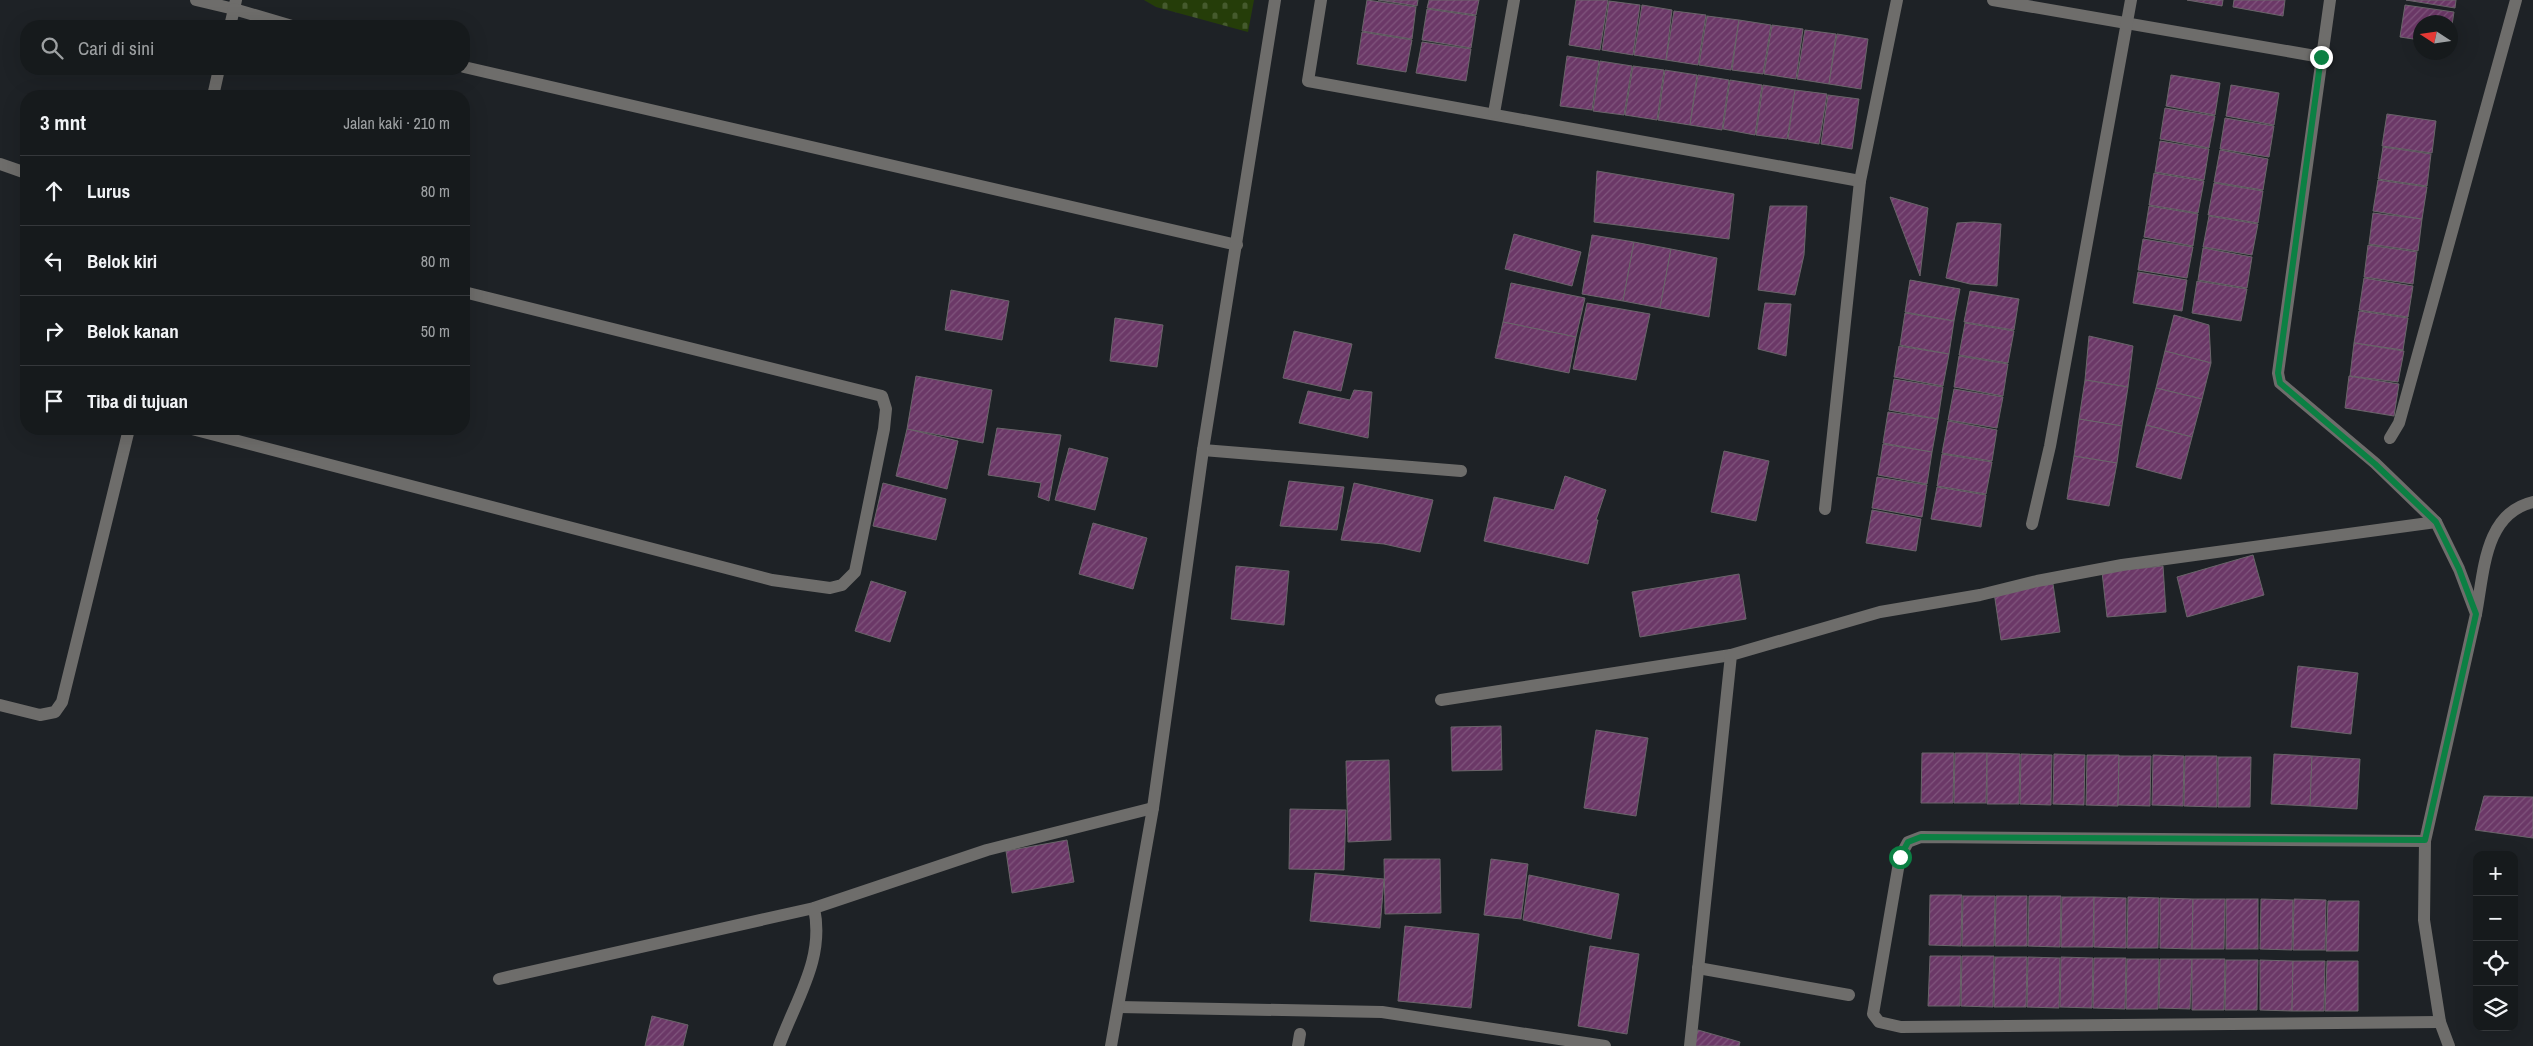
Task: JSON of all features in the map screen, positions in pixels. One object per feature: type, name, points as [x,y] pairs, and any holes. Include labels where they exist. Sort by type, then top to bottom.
[{"type":"street","points":[[196,0],[235,5],[276,20]]},
{"type":"street","points":[[1111,1046],[1153,808],[1203,450],[1275,0]]},
{"type":"street","points":[[1321,0],[1308,81],[1494,113],[1860,181]]},
{"type":"street","points":[[1494,113],[1514,0]]},
{"type":"street","points":[[1825,509],[1860,181],[1897,0]]},
{"type":"street","points":[[1993,0],[2321,57]]},
{"type":"street","points":[[2032,524],[2050,446],[2131,0]]},
{"type":"street","points":[[2330,0],[2278,364],[2280,383],[2375,464],[2436,522],[2459,569],[2476,614]]},
{"type":"street","points":[[2390,438],[2399,423],[2516,0]]},
{"type":"street","points":[[231,20],[235,5]]},
{"type":"street","points":[[470,68],[1237,245]]},
{"type":"street","points":[[214,90],[217,75]]},
{"type":"street","points":[[0,164],[20,171]]},
{"type":"street","points":[[215,435],[772,580],[830,588],[842,585],[855,572],[884,429],[886,409],[882,396],[470,293]]},
{"type":"street","points":[[0,705],[40,715],[55,712],[62,702],[128,435]]},
{"type":"street","points":[[1203,450],[1461,471]]},
{"type":"street","points":[[2449,1046],[2440,1022],[2424,920],[2425,840],[2476,614],[2491,537],[2500,521],[2524,504],[2533,502]]},
{"type":"street","points":[[1441,700],[1732,655],[1880,612],[1980,595],[2037,581],[2122,565],[2436,522]]},
{"type":"street","points":[[1690,1046],[1732,655]]},
{"type":"street","points":[[499,979],[814,908],[986,850],[1153,808]]},
{"type":"street","points":[[2425,840],[1921,837],[1908,842],[1900,857],[1873,1014],[1879,1022],[1901,1027],[2440,1022]]},
{"type":"street","points":[[779,1046],[808,978],[815,952],[817,923],[814,908]]},
{"type":"street","points":[[1698,968],[1849,995]]},
{"type":"street","points":[[1119,1007],[1382,1012],[1605,1046]]},
{"type":"green space","points":[[1144,0],[1254,0],[1248,32],[1156,7]]},
{"type":"building","points":[[1367,0],[1416,7],[1412,39],[1362,31]]},
{"type":"building","points":[[1378,0],[1418,0],[1417,6]]},
{"type":"building","points":[[1429,0],[1479,0],[1476,15],[1427,8]]},
{"type":"building","points":[[1576,0],[1608,0],[1600,50],[1569,45]]},
{"type":"building","points":[[2187,0],[2223,0],[2222,6]]},
{"type":"building","points":[[2234,0],[2285,0],[2283,16],[2233,7]]},
{"type":"building","points":[[2406,0],[2456,0],[2455,8]]},
{"type":"building","points":[[1609,1],[1640,5],[1633,55],[1602,50]]},
{"type":"building","points":[[1642,5],[1672,10],[1666,60],[1634,55]]},
{"type":"building","points":[[2405,5],[2454,12],[2454,15],[2413,15],[2413,39],[2400,37]]},
{"type":"building","points":[[1427,9],[1476,16],[1471,48],[1422,40]]},
{"type":"building","points":[[1674,11],[1706,15],[1698,65],[1666,60]]},
{"type":"building","points":[[1707,16],[1739,20],[1731,70],[1699,65]]},
{"type":"building","points":[[1739,20],[1771,25],[1763,74],[1732,70]]},
{"type":"building","points":[[1772,25],[1803,29],[1796,79],[1764,74]]},
{"type":"building","points":[[1805,30],[1836,34],[1829,84],[1797,79]]},
{"type":"building","points":[[1362,32],[1412,40],[1406,72],[1357,64]]},
{"type":"building","points":[[1837,34],[1868,39],[1861,89],[1829,84]]},
{"type":"building","points":[[1422,42],[1471,49],[1466,81],[1416,73]]},
{"type":"building","points":[[1567,56],[1599,61],[1592,110],[1560,106]]},
{"type":"building","points":[[1600,61],[1632,66],[1624,115],[1593,111]]},
{"type":"building","points":[[1633,66],[1664,70],[1657,120],[1625,115]]},
{"type":"building","points":[[1665,70],[1697,75],[1690,125],[1658,120]]},
{"type":"building","points":[[1698,75],[1729,80],[1722,130],[1690,125]]},
{"type":"building","points":[[2171,75],[2220,83],[2215,115],[2166,106]]},
{"type":"building","points":[[1730,80],[1762,85],[1755,135],[1723,129]]},
{"type":"building","points":[[1763,85],[1795,90],[1787,139],[1756,135]]},
{"type":"building","points":[[2231,85],[2279,93],[2274,125],[2226,116]]},
{"type":"building","points":[[1795,90],[1827,94],[1819,144],[1788,139]]},
{"type":"building","points":[[1828,95],[1859,99],[1852,149],[1821,144]]},
{"type":"building","points":[[2165,108],[2215,116],[2209,148],[2160,139]]},
{"type":"building","points":[[2387,114],[2436,121],[2432,153],[2382,146]]},
{"type":"building","points":[[2225,118],[2274,126],[2269,157],[2220,149]]},
{"type":"building","points":[[2160,141],[2209,149],[2204,180],[2155,172]]},
{"type":"building","points":[[2383,147],[2431,154],[2427,186],[2378,179]]},
{"type":"building","points":[[2220,150],[2268,159],[2263,190],[2214,182]]},
{"type":"building","points":[[1597,171],[1734,194],[1729,239],[1594,222]]},
{"type":"building","points":[[2154,173],[2204,181],[2198,213],[2149,205]]},
{"type":"building","points":[[2378,180],[2427,187],[2422,219],[2373,211]]},
{"type":"building","points":[[2214,183],[2263,191],[2258,223],[2208,215]]},
{"type":"building","points":[[1890,197],[1928,208],[1920,276]]},
{"type":"building","points":[[1770,206],[1807,206],[1804,255],[1795,295],[1758,290]]},
{"type":"building","points":[[2149,206],[2198,214],[2193,246],[2144,237]]},
{"type":"building","points":[[2373,213],[2422,219],[2418,251],[2369,244]]},
{"type":"building","points":[[2209,216],[2258,224],[2252,255],[2203,247]]},
{"type":"building","points":[[1957,223],[2001,224],[1997,286],[1970,284],[1946,278]]},
{"type":"building","points":[[1514,234],[1581,252],[1572,286],[1505,269]]},
{"type":"building","points":[[1592,235],[1634,242],[1623,301],[1582,294]]},
{"type":"building","points":[[2143,239],[2193,247],[2187,278],[2138,270]]},
{"type":"building","points":[[1634,242],[1671,249],[1660,308],[1623,301]]},
{"type":"building","points":[[2368,245],[2417,252],[2413,284],[2364,277]]},
{"type":"building","points":[[2203,248],[2252,257],[2247,288],[2198,280]]},
{"type":"building","points":[[1671,249],[1717,258],[1709,317],[1660,308]]},
{"type":"building","points":[[2138,272],[2187,280],[2182,311],[2133,303]]},
{"type":"building","points":[[2364,278],[2413,286],[2408,317],[2359,310]]},
{"type":"building","points":[[1910,280],[1960,289],[1954,321],[1905,312]]},
{"type":"building","points":[[2197,281],[2247,289],[2241,321],[2192,313]]},
{"type":"building","points":[[1511,283],[1585,298],[1576,337],[1503,322]]},
{"type":"building","points":[[951,290],[1009,301],[1002,340],[945,330]]},
{"type":"building","points":[[1970,291],[2019,299],[2014,330],[1964,322]]},
{"type":"building","points":[[1587,303],[1650,314],[1636,380],[1573,369]]},
{"type":"building","points":[[1765,303],[1791,304],[1786,356],[1758,349]]},
{"type":"building","points":[[2359,311],[2408,318],[2403,350],[2354,343]]},
{"type":"building","points":[[1905,313],[1954,321],[1949,354],[1900,345]]},
{"type":"building","points":[[2174,315],[2209,325],[2211,363],[2165,351]]},
{"type":"building","points":[[1115,318],[1163,325],[1157,367],[1110,361]]},
{"type":"building","points":[[1503,322],[1576,337],[1569,373],[1495,358]]},
{"type":"building","points":[[1965,323],[2014,331],[2008,363],[1959,355]]},
{"type":"building","points":[[1294,331],[1352,344],[1341,391],[1283,378]]},
{"type":"building","points":[[2089,336],[2133,346],[2128,387],[2085,380]]},
{"type":"building","points":[[2354,343],[2404,351],[2398,382],[2350,376]]},
{"type":"building","points":[[1899,346],[1949,354],[1943,386],[1894,377]]},
{"type":"building","points":[[2165,351],[2211,363],[2202,399],[2156,388]]},
{"type":"building","points":[[1959,356],[2008,364],[2003,396],[1954,387]]},
{"type":"building","points":[[916,376],[992,390],[983,443],[907,429]]},
{"type":"building","points":[[2349,376],[2399,384],[2394,416],[2345,408]]},
{"type":"building","points":[[1894,379],[1943,387],[1938,419],[1889,410]]},
{"type":"building","points":[[2085,380],[2128,387],[2122,426],[2079,419]]},
{"type":"building","points":[[2156,388],[2202,399],[2192,437],[2146,425]]},
{"type":"building","points":[[1954,389],[2003,397],[1997,428],[1948,420]]},
{"type":"building","points":[[1354,390],[1372,392],[1368,438],[1299,423],[1308,391],[1350,400]]},
{"type":"building","points":[[1888,412],[1938,419],[1932,452],[1883,443]]},
{"type":"building","points":[[2079,419],[2122,426],[2117,463],[2074,456]]},
{"type":"building","points":[[1948,421],[1997,430],[1992,461],[1942,453]]},
{"type":"building","points":[[2146,425],[2192,437],[2181,479],[2136,467]]},
{"type":"building","points":[[997,428],[1061,435],[1049,501],[1038,497],[1041,483],[988,475]]},
{"type":"building","points":[[907,429],[958,441],[947,489],[896,476]]},
{"type":"building","points":[[1883,444],[1932,452],[1927,484],[1878,475]]},
{"type":"building","points":[[1069,448],[1108,458],[1095,510],[1055,500]]},
{"type":"building","points":[[1724,451],[1769,461],[1756,521],[1711,512]]},
{"type":"building","points":[[1942,454],[1992,462],[1986,494],[1937,486]]},
{"type":"building","points":[[2074,456],[2117,463],[2109,506],[2067,499]]},
{"type":"building","points":[[1565,476],[1606,490],[1596,520],[1598,520],[1588,564],[1484,541],[1494,497],[1554,510]]},
{"type":"building","points":[[1877,477],[1927,485],[1922,517],[1872,508]]},
{"type":"building","points":[[1289,481],[1344,487],[1337,530],[1280,526]]},
{"type":"building","points":[[883,483],[946,499],[936,540],[873,526]]},
{"type":"building","points":[[1354,483],[1433,500],[1420,552],[1384,544],[1341,540]]},
{"type":"building","points":[[1937,487],[1986,495],[1981,527],[1931,519]]},
{"type":"building","points":[[1872,510],[1921,519],[1916,551],[1866,543]]},
{"type":"building","points":[[1093,523],[1147,538],[1133,589],[1079,574]]},
{"type":"building","points":[[2253,555],[2264,595],[2187,617],[2177,577]]},
{"type":"building","points":[[1236,566],[1289,571],[1284,625],[1231,619]]},
{"type":"building","points":[[2163,566],[2166,612],[2107,617],[2102,572]]},
{"type":"building","points":[[1739,574],[1746,619],[1640,637],[1632,592]]},
{"type":"building","points":[[871,581],[906,592],[890,642],[855,631]]},
{"type":"building","points":[[2053,584],[2060,632],[2001,640],[1994,592]]},
{"type":"building","points":[[2298,666],[2358,673],[2351,734],[2291,727]]},
{"type":"building","points":[[1501,726],[1502,770],[1452,771],[1451,727]]},
{"type":"building","points":[[1596,730],[1648,738],[1636,816],[1584,808]]},
{"type":"building","points":[[1922,753],[1954,753],[1953,803],[1921,803]]},
{"type":"building","points":[[1955,753],[1987,753],[1986,803],[1954,803]]},
{"type":"building","points":[[1987,753],[2020,754],[2019,804],[1987,804]]},
{"type":"building","points":[[2021,754],[2052,755],[2051,805],[2020,804]]},
{"type":"building","points":[[2054,754],[2085,755],[2084,805],[2053,804]]},
{"type":"building","points":[[2274,754],[2312,756],[2310,806],[2271,804]]},
{"type":"building","points":[[2087,755],[2119,755],[2118,806],[2086,805]]},
{"type":"building","points":[[2153,755],[2184,756],[2183,806],[2152,805]]},
{"type":"building","points":[[2119,756],[2151,756],[2150,806],[2118,805]]},
{"type":"building","points":[[2185,756],[2217,756],[2217,807],[2184,806]]},
{"type":"building","points":[[2312,756],[2360,759],[2357,809],[2310,806]]},
{"type":"building","points":[[2218,757],[2251,757],[2250,807],[2218,807]]},
{"type":"building","points":[[1389,760],[1391,840],[1348,842],[1346,761]]},
{"type":"building","points":[[2484,796],[2533,797],[2533,838],[2475,830]]},
{"type":"building","points":[[1290,809],[1346,810],[1344,870],[1289,869]]},
{"type":"building","points":[[1067,840],[1074,882],[1012,893],[1006,851]]},
{"type":"building","points":[[1384,859],[1440,859],[1441,913],[1385,914]]},
{"type":"building","points":[[1491,859],[1528,864],[1521,919],[1484,915]]},
{"type":"building","points":[[1315,873],[1384,879],[1380,928],[1310,921]]},
{"type":"building","points":[[1529,875],[1619,894],[1611,939],[1523,920]]},
{"type":"building","points":[[1930,895],[1962,895],[1961,946],[1929,945]]},
{"type":"building","points":[[1963,896],[1995,896],[1994,946],[1962,946]]},
{"type":"building","points":[[1996,896],[2027,896],[2027,946],[1995,946]]},
{"type":"building","points":[[2029,896],[2061,896],[2060,947],[2028,946]]},
{"type":"building","points":[[2062,897],[2094,897],[2093,947],[2061,947]]},
{"type":"building","points":[[2094,897],[2126,898],[2126,948],[2094,947]]},
{"type":"building","points":[[2128,897],[2159,898],[2158,948],[2127,948]]},
{"type":"building","points":[[2160,898],[2193,899],[2192,949],[2160,948]]},
{"type":"building","points":[[2193,899],[2225,899],[2224,949],[2192,949]]},
{"type":"building","points":[[2226,899],[2258,899],[2258,949],[2226,949]]},
{"type":"building","points":[[2261,899],[2293,900],[2292,950],[2260,949]]},
{"type":"building","points":[[2294,899],[2326,900],[2325,950],[2293,950]]},
{"type":"building","points":[[2328,901],[2359,901],[2358,951],[2326,951]]},
{"type":"building","points":[[1405,926],[1479,934],[1471,1008],[1398,1001]]},
{"type":"building","points":[[1590,946],[1639,954],[1627,1034],[1578,1026]]},
{"type":"building","points":[[1930,956],[1961,956],[1960,1006],[1928,1006]]},
{"type":"building","points":[[1962,956],[1994,956],[1993,1007],[1961,1006]]},
{"type":"building","points":[[1995,957],[2027,957],[2026,1007],[1994,1007]]},
{"type":"building","points":[[2028,957],[2060,958],[2059,1008],[2027,1007]]},
{"type":"building","points":[[2061,957],[2093,958],[2092,1008],[2060,1007]]},
{"type":"building","points":[[2094,958],[2126,958],[2125,1009],[2093,1008]]},
{"type":"building","points":[[2127,959],[2159,959],[2158,1009],[2126,1009]]},
{"type":"building","points":[[2160,959],[2192,959],[2190,1009],[2159,1008]]},
{"type":"building","points":[[2192,959],[2225,959],[2224,1010],[2192,1010]]},
{"type":"building","points":[[2226,960],[2258,960],[2257,1010],[2225,1010]]},
{"type":"building","points":[[2260,960],[2293,961],[2292,1011],[2260,1010]]},
{"type":"building","points":[[2293,961],[2325,961],[2324,1011],[2292,1011]]},
{"type":"building","points":[[2327,961],[2358,961],[2358,1011],[2325,1011]]},
{"type":"building","points":[[652,1016],[688,1025],[683,1046],[645,1046]]},
{"type":"building","points":[[1698,1030],[1740,1042],[1739,1046],[1693,1046]]},
{"type":"route","points":[[1900,857],[1908,842],[1921,837],[2425,840],[2476,614],[2459,569],[2436,522],[2375,464],[2280,383],[2278,373],[2321,57]]}]
